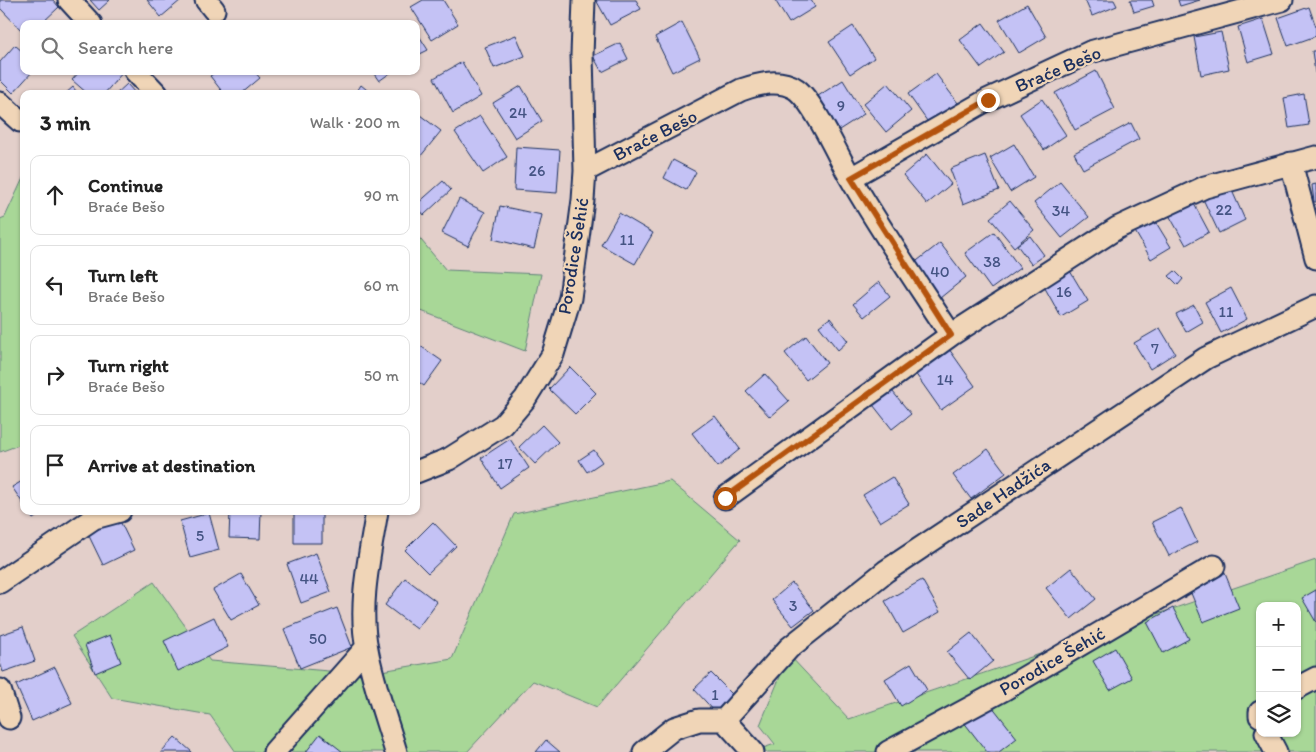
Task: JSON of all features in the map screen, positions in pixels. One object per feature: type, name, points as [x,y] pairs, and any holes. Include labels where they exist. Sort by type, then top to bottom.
[{"type":"street","points":[[69,0],[87,20]]},
{"type":"street","name":"Porodice Šehić","points":[[420,470],[449,459],[503,426],[525,399],[553,354],[570,298],[578,251],[585,171],[582,55],[584,0]]},
{"type":"street","name":"Braće Bešo","points":[[851,178],[988,100],[1090,52],[1282,0]]},
{"type":"street","points":[[139,75],[153,90]]},
{"type":"street","name":"Braće Bešo","points":[[585,171],[741,90],[761,83],[781,83],[796,89],[808,102],[851,178],[951,335]]},
{"type":"street","points":[[0,102],[20,121]]},
{"type":"street","points":[[725,498],[951,335],[1117,228],[1205,187],[1316,157]]},
{"type":"street","points":[[1291,163],[1316,258]]},
{"type":"street","name":"Sade Hadžića","points":[[724,720],[789,648],[886,571],[1206,358],[1315,311]]},
{"type":"street","points":[[0,582],[94,518],[105,515]]},
{"type":"street","points":[[376,515],[367,572],[365,608],[366,648],[396,752]]},
{"type":"street","name":"Porodice Šehić","points":[[888,752],[1005,689],[1214,566]]},
{"type":"street","points":[[274,752],[366,648]]},
{"type":"street","points":[[1301,686],[1316,678]]},
{"type":"street","points":[[0,690],[9,718]]},
{"type":"street","points":[[644,752],[674,728],[699,720],[724,720],[753,752]]},
{"type":"street","points":[[1268,737],[1276,752]]},
{"type":"green space","points":[[20,185],[20,444],[0,452],[0,219],[5,217]]},
{"type":"green space","points":[[420,239],[446,270],[541,274],[525,351],[420,311]]},
{"type":"green space","points":[[670,481],[740,540],[597,707],[533,681],[467,752],[236,752],[210,715],[112,698],[72,636],[154,582],[210,661],[364,674],[452,659],[514,514]]},
{"type":"green space","points":[[1316,560],[1316,752],[751,752],[775,744],[760,725],[789,655],[849,719]]},
{"type":"building","points":[[0,0],[53,0],[59,7],[45,20],[20,20],[20,29],[0,8]]},
{"type":"building","points":[[90,0],[110,0],[99,10]]},
{"type":"building","points":[[147,0],[181,0],[161,17]]},
{"type":"building","points":[[423,0],[443,0],[458,24],[432,40],[411,7]]},
{"type":"building","points":[[596,0],[636,0],[641,9],[610,25]]},
{"type":"building","points":[[775,0],[811,0],[815,7],[789,23]]},
{"type":"building","points":[[1085,0],[1114,0],[1117,6],[1092,16]]},
{"type":"building","points":[[1130,0],[1152,0],[1154,6],[1134,12]]},
{"type":"building","points":[[1178,0],[1200,0],[1180,6]]},
{"type":"building","points":[[1027,4],[1046,37],[1019,53],[999,20]]},
{"type":"building","points":[[1309,7],[1316,27],[1316,36],[1288,46],[1278,18]]},
{"type":"building","points":[[1263,19],[1274,54],[1248,62],[1238,27]]},
{"type":"building","points":[[682,22],[700,58],[672,72],[655,37]]},
{"type":"building","points":[[983,23],[1004,52],[981,68],[960,40]]},
{"type":"building","points":[[853,26],[874,58],[850,74],[829,42]]},
{"type":"building","points":[[1221,32],[1229,69],[1201,75],[1194,37]]},
{"type":"building","points":[[516,35],[525,56],[494,68],[485,47]]},
{"type":"building","points":[[420,37],[428,50],[420,54]]},
{"type":"building","points":[[620,43],[628,59],[602,72],[593,56]]},
{"type":"building","points":[[15,45],[20,49],[20,75],[29,75],[13,93],[0,80],[0,62]]},
{"type":"building","points":[[1312,51],[1316,51],[1315,73]]},
{"type":"building","points":[[462,62],[481,96],[453,113],[434,78]]},
{"type":"building","points":[[1096,71],[1115,109],[1075,130],[1055,93]]},
{"type":"building","points":[[936,74],[961,107],[932,128],[908,94]]},
{"type":"building","points":[[76,75],[120,75],[107,90],[83,90],[72,80]]},
{"type":"building","points":[[257,75],[260,78],[246,90],[221,90],[210,76]]},
{"type":"building","points":[[375,75],[387,75],[379,81]]},
{"type":"building","points":[[843,80],[864,114],[839,130],[818,96]]},
{"type":"building","points":[[888,83],[911,111],[886,132],[863,104]]},
{"type":"building","points":[[127,84],[132,90],[120,90]]},
{"type":"building","points":[[361,85],[367,90],[358,90]]},
{"type":"building","points":[[521,86],[542,121],[515,138],[493,103]]},
{"type":"building","points":[[1304,94],[1309,125],[1289,128],[1284,98]]},
{"type":"building","points":[[1042,99],[1066,135],[1044,150],[1020,114]]},
{"type":"building","points":[[420,115],[441,131],[420,157]]},
{"type":"building","points":[[480,116],[507,157],[483,173],[455,132]]},
{"type":"building","points":[[1131,123],[1139,139],[1083,169],[1074,153]]},
{"type":"building","points":[[1014,144],[1034,177],[1010,192],[990,158]]},
{"type":"building","points":[[516,147],[560,150],[557,193],[514,190]]},
{"type":"building","points":[[927,154],[951,184],[927,204],[903,175]]},
{"type":"building","points":[[985,155],[999,190],[963,204],[950,169]]},
{"type":"building","points":[[673,160],[696,172],[686,190],[664,178]]},
{"type":"building","points":[[443,181],[451,190],[424,215],[420,210],[420,201]]},
{"type":"building","points":[[1060,182],[1089,217],[1062,238],[1034,203]]},
{"type":"building","points":[[1316,184],[1316,202],[1314,202],[1312,185]]},
{"type":"building","points":[[1230,186],[1245,220],[1219,233],[1203,199]]},
{"type":"building","points":[[459,199],[485,212],[468,246],[442,233]]},
{"type":"building","points":[[1010,201],[1034,230],[1014,247],[990,218]]},
{"type":"building","points":[[1193,202],[1209,232],[1186,245],[1169,215]]},
{"type":"building","points":[[500,206],[542,215],[534,249],[493,239]]},
{"type":"building","points":[[619,213],[653,233],[635,264],[601,245]]},
{"type":"building","points":[[1152,216],[1171,247],[1151,259],[1133,228]]},
{"type":"building","points":[[994,232],[1020,268],[991,289],[965,253]]},
{"type":"building","points":[[1030,236],[1044,255],[1031,264],[1017,245]]},
{"type":"building","points":[[940,243],[966,277],[940,298],[913,264]]},
{"type":"building","points":[[1067,266],[1088,301],[1061,317],[1041,281]]},
{"type":"building","points":[[1175,271],[1183,279],[1178,285],[1169,276]]},
{"type":"building","points":[[879,282],[890,296],[864,317],[853,304]]},
{"type":"building","points":[[1231,288],[1247,319],[1221,333],[1205,302]]},
{"type":"building","points":[[1194,305],[1203,322],[1186,332],[1176,314]]},
{"type":"building","points":[[830,318],[848,341],[838,350],[819,326]]},
{"type":"building","points":[[1160,328],[1175,353],[1150,369],[1134,343]]},
{"type":"building","points":[[806,336],[827,363],[806,380],[785,353]]},
{"type":"building","points":[[420,346],[442,361],[424,386],[420,383]]},
{"type":"building","points":[[949,349],[975,386],[941,410],[915,373]]},
{"type":"building","points":[[570,367],[596,393],[575,414],[549,389]]},
{"type":"building","points":[[765,374],[789,401],[770,417],[746,391]]},
{"type":"building","points":[[888,386],[911,414],[892,429],[870,401]]},
{"type":"building","points":[[715,416],[740,449],[718,467],[692,433]]},
{"type":"building","points":[[542,425],[558,442],[535,464],[519,447]]},
{"type":"building","points":[[510,439],[529,468],[500,488],[481,458]]},
{"type":"building","points":[[988,449],[1006,473],[971,499],[953,475]]},
{"type":"building","points":[[594,450],[602,462],[587,472],[579,460]]},
{"type":"building","points":[[892,477],[909,504],[880,522],[863,495]]},
{"type":"building","points":[[20,482],[20,499],[12,487]]},
{"type":"building","points":[[1181,508],[1197,542],[1169,556],[1152,522]]},
{"type":"building","points":[[30,515],[39,515],[33,519]]},
{"type":"building","points":[[202,515],[210,515],[219,550],[190,558],[180,521]]},
{"type":"building","points":[[230,515],[261,515],[260,539],[229,538]]},
{"type":"building","points":[[294,515],[322,515],[322,543],[294,543]]},
{"type":"building","points":[[119,519],[134,550],[103,565],[88,534]]},
{"type":"building","points":[[433,522],[456,546],[428,573],[405,550]]},
{"type":"building","points":[[316,553],[331,592],[301,603],[287,564]]},
{"type":"building","points":[[1071,568],[1096,599],[1071,619],[1046,588]]},
{"type":"building","points":[[1224,571],[1239,608],[1203,622],[1188,586]]},
{"type":"building","points":[[241,574],[259,605],[231,620],[213,590]]},
{"type":"building","points":[[405,578],[437,602],[417,629],[385,605]]},
{"type":"building","points":[[922,580],[940,612],[903,633],[885,601]]},
{"type":"building","points":[[792,583],[814,610],[793,626],[772,600]]},
{"type":"building","points":[[1316,590],[1316,622],[1302,598]]},
{"type":"building","points":[[337,608],[352,647],[300,668],[284,629]]},
{"type":"building","points":[[1173,608],[1189,639],[1163,653],[1147,622]]},
{"type":"building","points":[[214,617],[228,647],[178,671],[164,641]]},
{"type":"building","points":[[23,627],[35,661],[3,672],[0,662],[0,635]]},
{"type":"building","points":[[971,633],[993,661],[970,680],[947,652]]},
{"type":"building","points":[[110,635],[121,662],[95,673],[85,645]]},
{"type":"building","points":[[1115,648],[1132,678],[1110,690],[1093,661]]},
{"type":"building","points":[[911,663],[927,690],[901,706],[885,679]]},
{"type":"building","points":[[55,667],[72,703],[32,721],[16,685]]},
{"type":"building","points":[[711,673],[736,698],[718,715],[694,689]]},
{"type":"building","points":[[988,701],[1017,738],[999,752],[987,752],[963,721]]},
{"type":"building","points":[[320,734],[343,752],[306,752]]},
{"type":"building","points":[[175,737],[192,752],[161,752]]},
{"type":"building","points":[[546,740],[560,752],[536,752]]},
{"type":"route","points":[[725,498],[951,335],[851,178],[988,100]]}]
